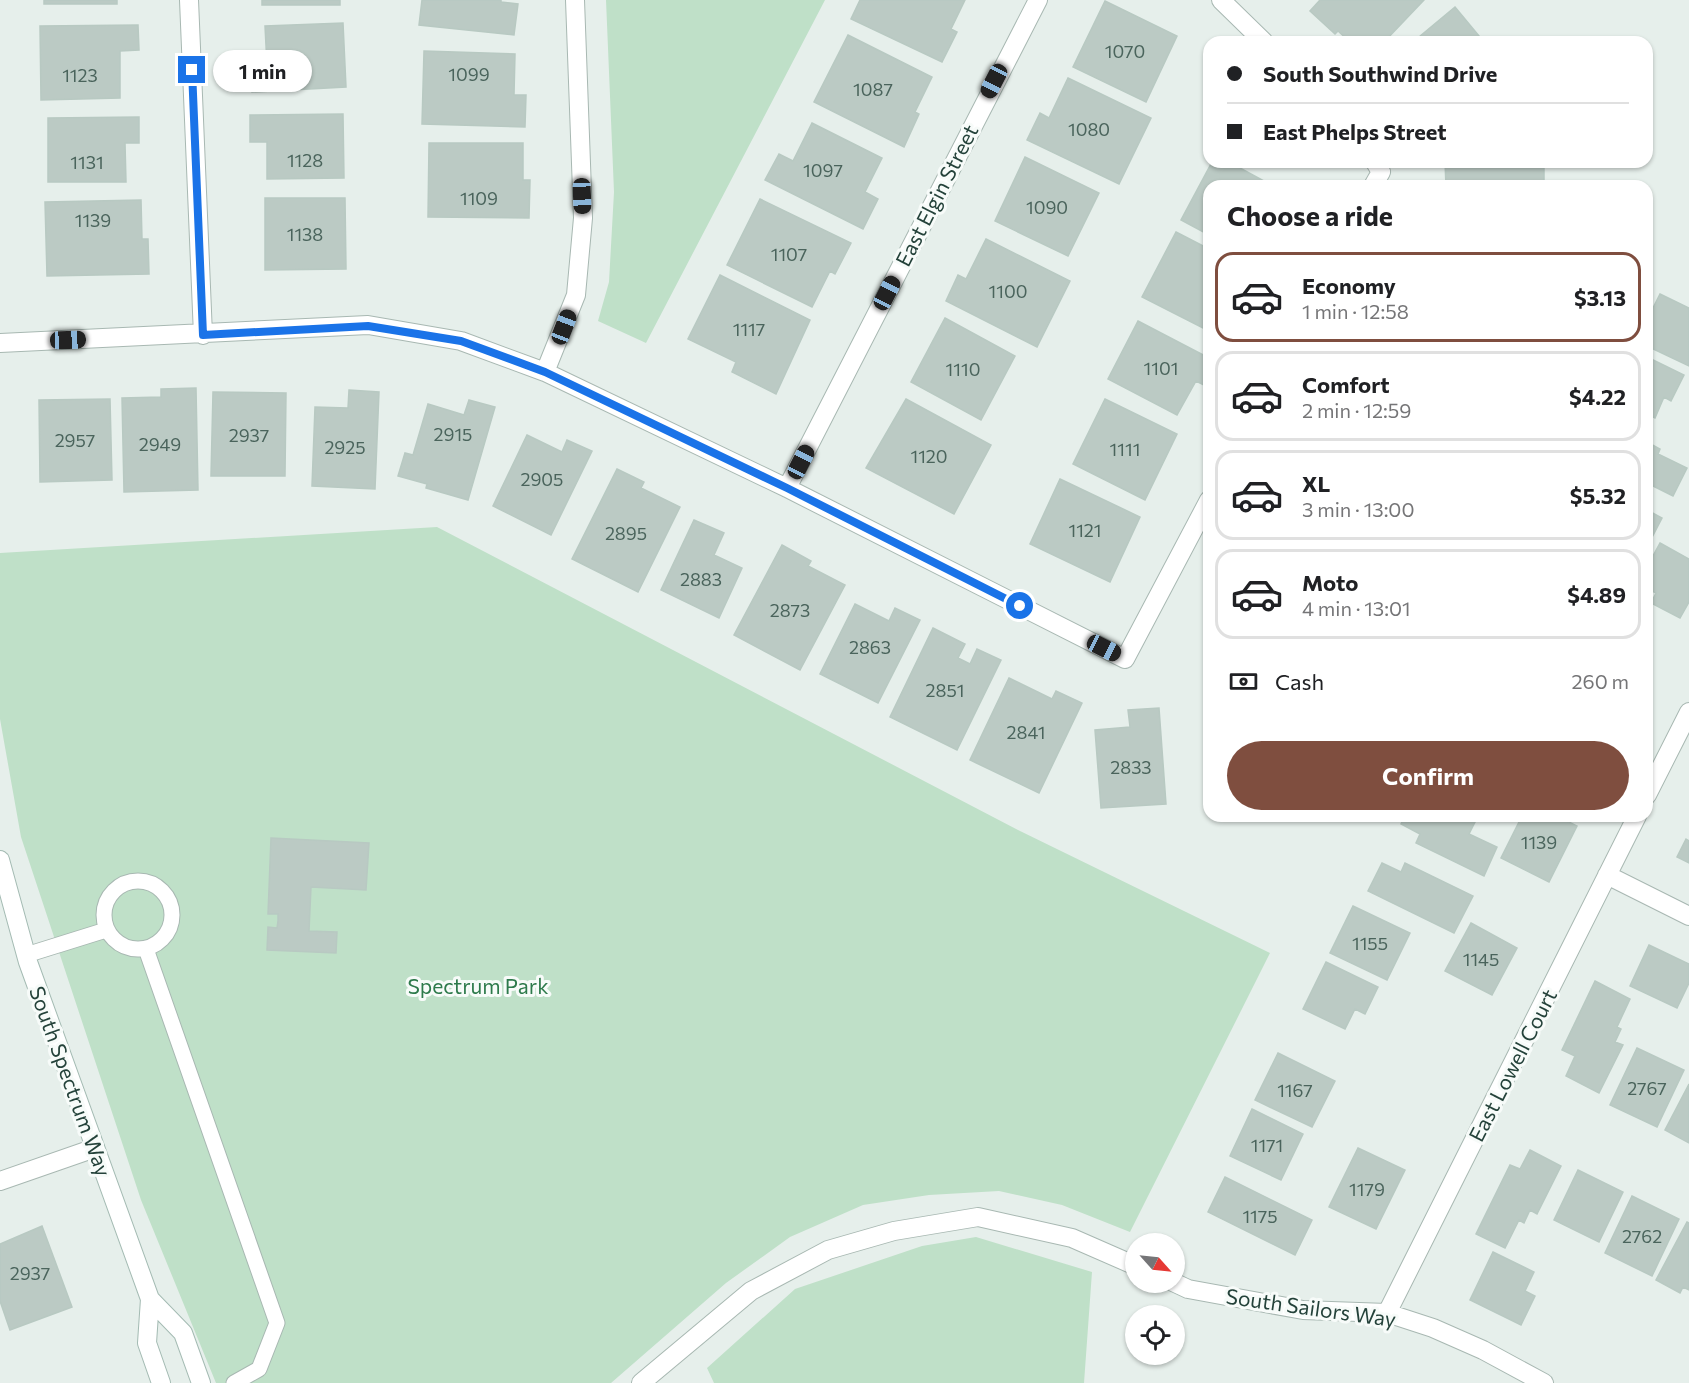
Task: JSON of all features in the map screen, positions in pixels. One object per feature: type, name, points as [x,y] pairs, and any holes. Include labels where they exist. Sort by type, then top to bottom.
[{"type":"street","points":[[189,0],[203,335]]},
{"type":"street","points":[[545,372],[576,295],[583,218],[575,0]]},
{"type":"street","name":"East Elgin Street","points":[[787,488],[1038,0]]},
{"type":"street","points":[[1221,0],[1258,36]]},
{"type":"street","points":[[0,343],[368,326],[461,341],[545,372],[787,488],[1125,659],[1203,511]]},
{"type":"street","points":[[1653,783],[1689,712]]},
{"type":"street","name":"East Lowell Court","points":[[1387,1313],[1634,822]]},
{"type":"street","name":"South Spectrum Way","points":[[0,860],[26,955],[150,1299],[147,1343],[161,1383]]},
{"type":"street","points":[[1607,875],[1689,916]]},
{"type":"street","points":[[0,1181],[95,1148]]},
{"type":"street","points":[[641,1383],[751,1291],[828,1250],[894,1231],[978,1217],[1072,1238],[1125,1261]]},
{"type":"street","name":"South Sailors Way","points":[[1185,1288],[1303,1310],[1387,1313],[1433,1328],[1483,1350],[1544,1383]]},
{"type":"street","name":"South Spectrum Way","points":[[150,1299],[183,1333],[201,1383]]},
{"type":"lane","points":[[129,882],[150,883],[160,888],[167,897],[172,917],[170,928],[164,938],[146,949],[123,947],[106,930],[103,918],[104,906],[109,895],[129,882]]},
{"type":"lane","points":[[26,955],[106,930]]},
{"type":"lane","points":[[146,949],[277,1323],[258,1369],[234,1383]]},
{"type":"green space","points":[[606,0],[825,0],[646,343],[598,321],[609,282],[614,192]]},
{"type":"green space","name":"Spectrum Park","points":[[437,527],[1018,830],[1270,953],[1130,1232],[1062,1205],[999,1191],[929,1195],[863,1205],[790,1237],[726,1283],[611,1383],[216,1383],[141,1200],[21,837],[0,719],[0,553]]},
{"type":"green space","points":[[976,1237],[1092,1272],[1084,1383],[714,1383],[707,1368],[795,1289],[922,1246]]},
{"type":"building","points":[[44,0],[117,0],[117,4],[44,4]]},
{"type":"building","points":[[262,0],[340,0],[340,5],[262,5]]},
{"type":"building","points":[[422,0],[501,0],[501,2],[518,4],[514,35],[419,25]]},
{"type":"building","points":[[860,0],[965,0],[951,29],[957,32],[942,62],[851,19]]},
{"type":"building","points":[[1320,0],[1424,0],[1390,36],[1343,36],[1338,31],[1335,34],[1310,11]]},
{"type":"building","points":[[1105,1],[1177,36],[1146,102],[1073,67]]},
{"type":"building","points":[[1455,7],[1479,36],[1420,36]]},
{"type":"building","points":[[343,23],[346,87],[252,92],[251,66],[267,65],[265,26]]},
{"type":"building","points":[[138,25],[139,50],[120,51],[120,98],[41,100],[40,26]]},
{"type":"building","points":[[848,35],[932,77],[915,112],[919,114],[904,147],[814,102]]},
{"type":"building","points":[[424,51],[515,54],[514,95],[526,95],[525,127],[422,124]]},
{"type":"building","points":[[1068,78],[1151,118],[1119,184],[1027,140],[1040,113],[1049,118]]},
{"type":"building","points":[[343,114],[344,178],[267,179],[267,142],[250,142],[250,115]]},
{"type":"building","points":[[139,117],[139,143],[125,143],[126,182],[48,182],[48,118]]},
{"type":"building","points":[[812,123],[882,158],[865,192],[878,199],[863,229],[765,180],[779,154],[793,161]]},
{"type":"building","points":[[429,143],[523,143],[523,180],[530,180],[529,218],[428,217]]},
{"type":"building","points":[[1025,157],[1099,193],[1068,256],[995,221]]},
{"type":"building","points":[[1209,168],[1240,168],[1262,180],[1203,180],[1203,232],[1181,220]]},
{"type":"building","points":[[1445,168],[1544,168],[1544,180],[1446,180]]},
{"type":"building","points":[[265,198],[345,198],[346,269],[265,270]]},
{"type":"building","points":[[760,199],[851,243],[835,274],[830,271],[812,307],[727,265]]},
{"type":"building","points":[[141,200],[142,239],[148,239],[149,274],[47,276],[45,202]]},
{"type":"building","points":[[1176,232],[1203,246],[1203,328],[1142,297]]},
{"type":"building","points":[[986,239],[1070,281],[1037,347],[946,301],[958,275],[966,279]]},
{"type":"building","points":[[720,275],[810,320],[776,394],[732,372],[736,362],[688,339]]},
{"type":"building","points":[[1660,294],[1689,308],[1689,366],[1653,349],[1653,308]]},
{"type":"building","points":[[945,318],[1015,356],[981,420],[911,382]]},
{"type":"building","points":[[1138,321],[1203,355],[1203,384],[1196,381],[1177,415],[1108,379]]},
{"type":"building","points":[[1653,360],[1684,375],[1671,401],[1664,397],[1655,418],[1653,417]]},
{"type":"building","points":[[196,388],[198,490],[124,492],[122,398],[161,397],[161,389]]},
{"type":"building","points":[[349,390],[379,392],[375,489],[312,486],[315,407],[348,408]]},
{"type":"building","points":[[213,392],[286,393],[285,476],[211,476]]},
{"type":"building","points":[[110,399],[112,480],[40,482],[39,400]]},
{"type":"building","points":[[906,399],[991,445],[954,514],[866,468]]},
{"type":"building","points":[[1105,399],[1177,434],[1145,500],[1073,464]]},
{"type":"building","points":[[469,400],[495,407],[468,500],[426,488],[427,484],[398,476],[405,453],[413,455],[428,404],[464,415]]},
{"type":"building","points":[[527,435],[562,452],[567,440],[592,451],[551,535],[493,506]]},
{"type":"building","points":[[1653,445],[1660,449],[1658,454],[1687,468],[1673,496],[1653,486]]},
{"type":"building","points":[[617,469],[644,482],[641,488],[680,507],[638,592],[572,559]]},
{"type":"building","points":[[1060,479],[1140,517],[1110,582],[1030,544]]},
{"type":"building","points":[[1653,513],[1662,518],[1653,535]]},
{"type":"building","points":[[694,520],[724,533],[714,555],[742,568],[719,618],[661,590]]},
{"type":"building","points":[[1660,543],[1689,559],[1689,602],[1680,618],[1653,604],[1656,593],[1653,591],[1653,556]]},
{"type":"building","points":[[782,545],[811,561],[808,566],[845,585],[800,670],[734,635]]},
{"type":"building","points":[[855,604],[889,621],[895,608],[920,620],[878,703],[820,674]]},
{"type":"building","points":[[933,628],[965,644],[958,658],[970,664],[977,649],[1001,660],[957,750],[890,717]]},
{"type":"building","points":[[1009,678],[1052,699],[1056,691],[1082,703],[1039,793],[970,760]]},
{"type":"building","points":[[1159,708],[1166,804],[1101,808],[1095,730],[1130,727],[1128,710]]},
{"type":"building","points":[[1402,822],[1475,822],[1469,834],[1497,847],[1484,876],[1416,843],[1420,834],[1401,824]]},
{"type":"building","points":[[1519,822],[1569,822],[1577,826],[1549,882],[1501,858]]},
{"type":"building","points":[[271,838],[369,843],[366,890],[311,887],[309,931],[337,932],[336,953],[267,950],[268,927],[277,928],[278,921],[278,914],[268,914]]},
{"type":"building","points":[[1686,839],[1689,841],[1689,863],[1677,857]]},
{"type":"building","points":[[1382,863],[1401,872],[1405,863],[1473,896],[1454,933],[1368,891]]},
{"type":"building","points":[[1353,906],[1410,933],[1387,980],[1330,953]]},
{"type":"building","points":[[1471,923],[1517,948],[1492,995],[1445,971]]},
{"type":"building","points":[[1649,945],[1689,964],[1689,983],[1677,1008],[1630,986]]},
{"type":"building","points":[[1326,962],[1378,987],[1365,1014],[1355,1009],[1345,1029],[1303,1009]]},
{"type":"building","points":[[1595,981],[1630,999],[1617,1027],[1621,1029],[1615,1042],[1623,1045],[1599,1093],[1566,1076],[1575,1056],[1562,1050]]},
{"type":"building","points":[[1637,1048],[1684,1070],[1657,1127],[1610,1105]]},
{"type":"building","points":[[1278,1053],[1335,1081],[1312,1127],[1255,1100]]},
{"type":"building","points":[[1689,1084],[1689,1143],[1665,1130]]},
{"type":"building","points":[[1252,1109],[1303,1134],[1281,1180],[1230,1156]]},
{"type":"building","points":[[1358,1148],[1405,1170],[1376,1229],[1329,1207]]},
{"type":"building","points":[[1530,1150],[1561,1166],[1537,1214],[1530,1210],[1524,1223],[1519,1220],[1505,1248],[1476,1234],[1510,1165],[1520,1169]]},
{"type":"building","points":[[1578,1170],[1623,1192],[1599,1242],[1554,1220]]},
{"type":"building","points":[[1225,1177],[1312,1220],[1295,1255],[1208,1212]]},
{"type":"building","points":[[1632,1196],[1679,1219],[1652,1276],[1605,1253]]},
{"type":"building","points":[[1687,1222],[1689,1223],[1689,1290],[1683,1287],[1680,1293],[1656,1280]]},
{"type":"building","points":[[42,1226],[72,1307],[10,1330],[0,1301],[0,1244]]},
{"type":"building","points":[[1493,1252],[1534,1272],[1525,1291],[1535,1296],[1521,1325],[1470,1300]]},
{"type":"route","points":[[192,70],[203,335],[368,326],[461,341],[545,372],[787,488],[1020,606]]}]
